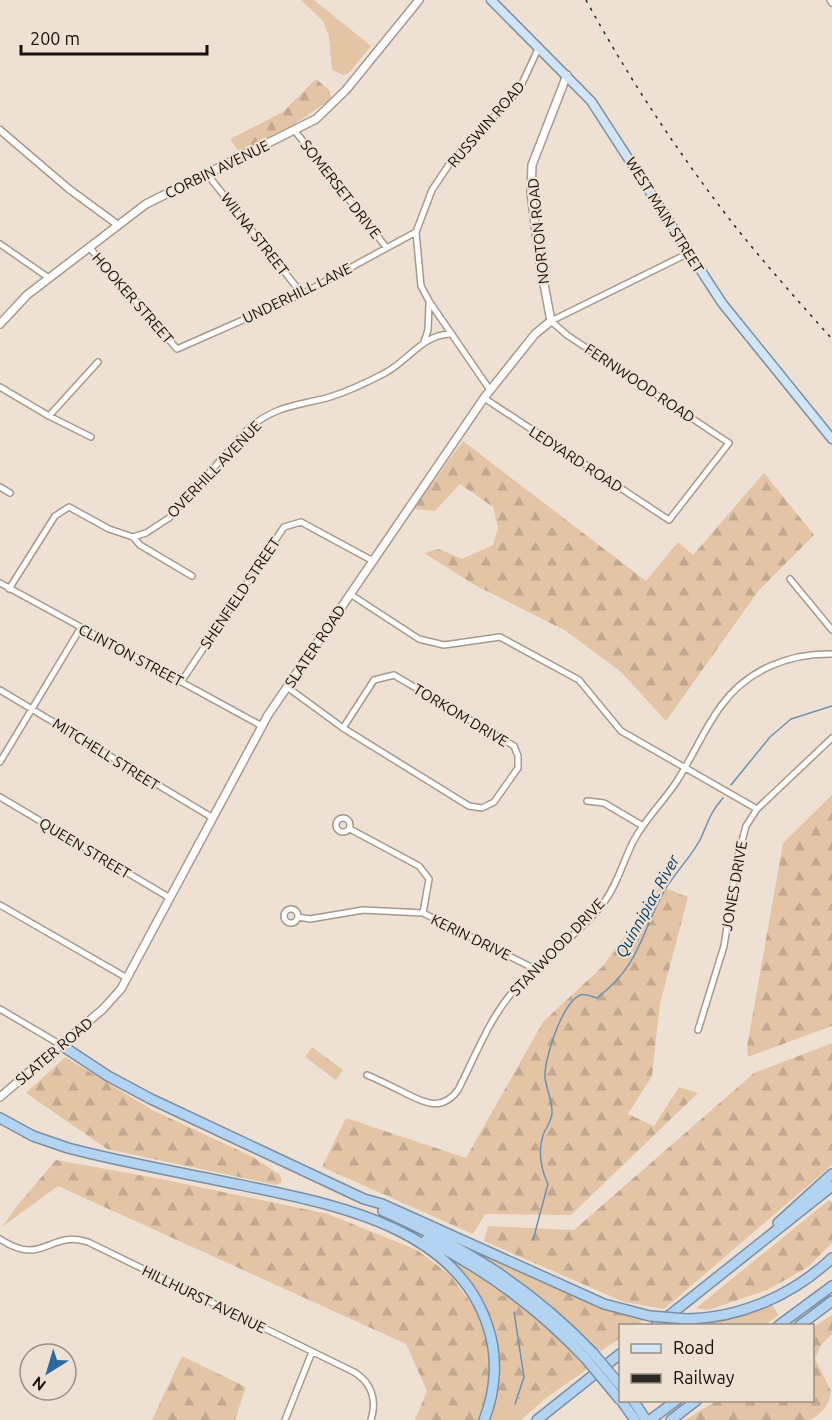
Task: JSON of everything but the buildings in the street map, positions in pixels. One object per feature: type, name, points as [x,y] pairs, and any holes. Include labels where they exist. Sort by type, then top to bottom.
[{"type":"highway","points":[[61,1045],[108,1076],[151,1099],[364,1199],[400,1211],[597,1301],[624,1311],[687,1319],[723,1315],[760,1304],[798,1285],[832,1258]]},
{"type":"highway","points":[[0,1118],[33,1136],[61,1146],[310,1200],[408,1232],[441,1248],[501,1284],[590,1356],[619,1383]]},
{"type":"highway","points":[[761,1242],[786,1215],[832,1174]]},
{"type":"highway","points":[[658,1324],[832,1186]]},
{"type":"highway","points":[[364,1199],[456,1246],[497,1271],[553,1314],[590,1356],[619,1397]]},
{"type":"highway","points":[[396,1229],[431,1249],[450,1264],[470,1288],[482,1311],[492,1341],[495,1363],[492,1394],[484,1420]]},
{"type":"highway","points":[[781,1324],[832,1286]]},
{"type":"highway","points":[[802,1324],[832,1301]]},
{"type":"highway","points":[[537,1420],[619,1356]]},
{"type":"highway","points":[[622,1402],[635,1420]]},
{"type":"highway","points":[[634,1402],[648,1420],[675,1402]]},
{"type":"highway","points":[[671,1420],[696,1402]]},
{"type":"main road","name":"CORBIN AVENUE","points":[[0,324],[21,300],[153,200],[316,119],[338,99],[419,0]]},
{"type":"main road","name":"WEST MAIN STREET","points":[[491,0],[584,92],[727,310],[832,439]]},
{"type":"main road","name":"NORTON ROAD","points":[[551,321],[535,228],[531,192],[532,165],[567,75]]},
{"type":"main road","name":"SLATER ROAD","points":[[0,1097],[107,1005],[127,978],[262,726],[287,687],[484,398],[535,334],[551,321]]},
{"type":"street","name":"RUSSWIN ROAD","points":[[490,390],[421,286],[416,232],[432,190],[450,163],[519,90],[539,47]]},
{"type":"street","points":[[0,130],[69,189],[118,225]]},
{"type":"street","name":"SOMERSET DRIVE","points":[[295,131],[386,247]]},
{"type":"street","name":"WILNA STREET","points":[[207,174],[302,294]]},
{"type":"street","name":"UNDERHILL LANE","points":[[177,349],[302,294],[416,232]]},
{"type":"street","points":[[0,244],[49,278]]},
{"type":"street","name":"HOOKER STREET","points":[[89,247],[177,349]]},
{"type":"street","name":"SLATER ROAD","points":[[551,321],[689,253]]},
{"type":"street","points":[[424,342],[428,330],[429,301]]},
{"type":"street","name":"FERNWOOD ROAD","points":[[551,321],[567,335],[729,443],[669,520]]},
{"type":"street","name":"OVERHILL AVENUE","points":[[133,537],[146,533],[169,518],[249,428],[260,420],[294,404],[330,397],[387,373],[406,360],[424,342],[437,336],[451,334]]},
{"type":"street","points":[[49,416],[98,362]]},
{"type":"street","points":[[0,387],[49,416],[91,437]]},
{"type":"street","name":"LEDYARD ROAD","points":[[484,398],[669,520]]},
{"type":"street","points":[[0,487],[10,493]]},
{"type":"street","points":[[9,589],[55,516],[69,507],[109,529],[133,537],[140,545],[192,576]]},
{"type":"street","name":"SHENFIELD STREET","points":[[181,682],[284,527],[301,522],[373,561]]},
{"type":"street","points":[[790,579],[832,630]]},
{"type":"street","name":"CLINTON STREET","points":[[0,583],[262,726]]},
{"type":"street","points":[[350,594],[419,639],[444,645],[500,637],[579,680],[621,731],[757,809]]},
{"type":"street","points":[[0,762],[80,628]]},
{"type":"street","name":"STANWOOD DRIVE","points":[[368,1075],[429,1104],[449,1100],[458,1090],[503,1004],[535,969],[566,942],[609,894],[633,842],[674,786],[722,704],[748,679],[770,665],[808,655],[832,654]]},
{"type":"street","name":"TORKOM DRIVE","points":[[287,687],[343,728],[469,806],[482,808],[494,802],[518,768],[519,756],[514,746],[394,675],[374,680],[343,728]]},
{"type":"street","name":"MITCHELL STREET","points":[[0,690],[213,818]]},
{"type":"street","name":"JONES DRIVE","points":[[698,1030],[724,946],[743,836],[751,817],[832,738]]},
{"type":"street","name":"QUEEN STREET","points":[[0,796],[170,898]]},
{"type":"street","points":[[587,801],[604,803],[643,826]]},
{"type":"street","points":[[350,828],[419,866],[429,879],[423,913]]},
{"type":"street","points":[[0,906],[127,978]]},
{"type":"street","name":"KERIN DRIVE","points":[[298,917],[310,918],[363,910],[423,913],[535,969]]},
{"type":"street","points":[[0,1009],[61,1045]]},
{"type":"street","name":"HILLHURST AVENUE","points":[[0,1239],[16,1249],[25,1251],[42,1248],[65,1239],[80,1239],[88,1242],[354,1372],[367,1382],[371,1389],[374,1405],[371,1420]]},
{"type":"street","points":[[285,1420],[312,1352]]},
{"type":"green space","points":[[301,0],[314,0],[371,46],[349,73],[343,75],[332,70],[329,37],[323,21]]},
{"type":"green space","points":[[316,79],[330,91],[331,99],[280,134],[241,152],[237,149],[230,139],[283,112]]},
{"type":"green space","points":[[463,441],[646,581],[678,542],[693,555],[764,473],[814,535],[759,590],[666,721],[621,672],[566,631],[473,584],[424,553],[439,549],[462,559],[493,545],[498,528],[493,507],[460,484],[435,511],[413,509]]},
{"type":"green space","points":[[832,795],[832,1026],[748,1057],[747,1047],[783,843]]},
{"type":"green space","points":[[660,886],[688,897],[660,1004],[652,1076],[628,1114],[654,1126],[679,1087],[698,1093],[571,1215],[485,1214],[473,1234],[322,1167],[346,1118],[466,1158],[543,1022],[603,966]]},
{"type":"green space","points":[[832,1043],[832,1165],[664,1309],[624,1302],[484,1241],[488,1226],[574,1230],[754,1073]]},
{"type":"green space","points":[[312,1047],[343,1070],[336,1080],[305,1057]]},
{"type":"green space","points":[[65,1057],[154,1111],[253,1157],[280,1175],[282,1182],[276,1185],[107,1149],[26,1093]]},
{"type":"green space","points":[[56,1160],[161,1179],[328,1214],[417,1250],[450,1275],[474,1307],[489,1344],[489,1385],[478,1420],[415,1420],[427,1391],[406,1344],[58,1186],[2,1227]]},
{"type":"green space","points":[[829,1200],[832,1202],[832,1243],[808,1267],[767,1290],[708,1310],[696,1308]]},
{"type":"green space","points":[[467,1245],[558,1289],[550,1304],[510,1273],[466,1248]]},
{"type":"green space","points":[[458,1263],[509,1295],[489,1302],[487,1310],[481,1296],[457,1265]]},
{"type":"green space","points":[[558,1289],[601,1307],[646,1319],[638,1324],[619,1324],[619,1339],[598,1353],[550,1304]]},
{"type":"green space","points":[[509,1295],[560,1338],[587,1366],[571,1379],[554,1382],[534,1401],[526,1402],[498,1390],[500,1368],[498,1346],[487,1309],[492,1300]]},
{"type":"green space","points":[[771,1304],[779,1315],[766,1324],[668,1324]]},
{"type":"green space","points":[[832,1315],[832,1334],[821,1345],[815,1359],[831,1391],[825,1408],[814,1418],[810,1420],[685,1420],[714,1402],[814,1402],[814,1326]]},
{"type":"green space","points":[[182,1356],[246,1387],[235,1420],[152,1420]]},
{"type":"green space","points":[[587,1366],[589,1368],[546,1398],[521,1420],[489,1420],[498,1390],[526,1402],[534,1401],[552,1382],[575,1376]]},
{"type":"waterway","name":"Quinnipiac River","points":[[731,785],[770,737],[791,719],[832,706]]},
{"type":"waterway","name":"Quinnipiac River","points":[[533,1240],[548,1184],[542,1166],[541,1141],[552,1114],[545,1069],[555,1032],[573,1000],[580,995],[597,998],[622,974],[637,950],[662,895],[697,845],[713,812],[723,798]]},
{"type":"waterway","name":"Quinnipiac River","points":[[514,1312],[524,1377],[515,1404]]},
{"type":"railway","points":[[586,0],[637,87],[694,171],[746,240],[832,339]]}]
